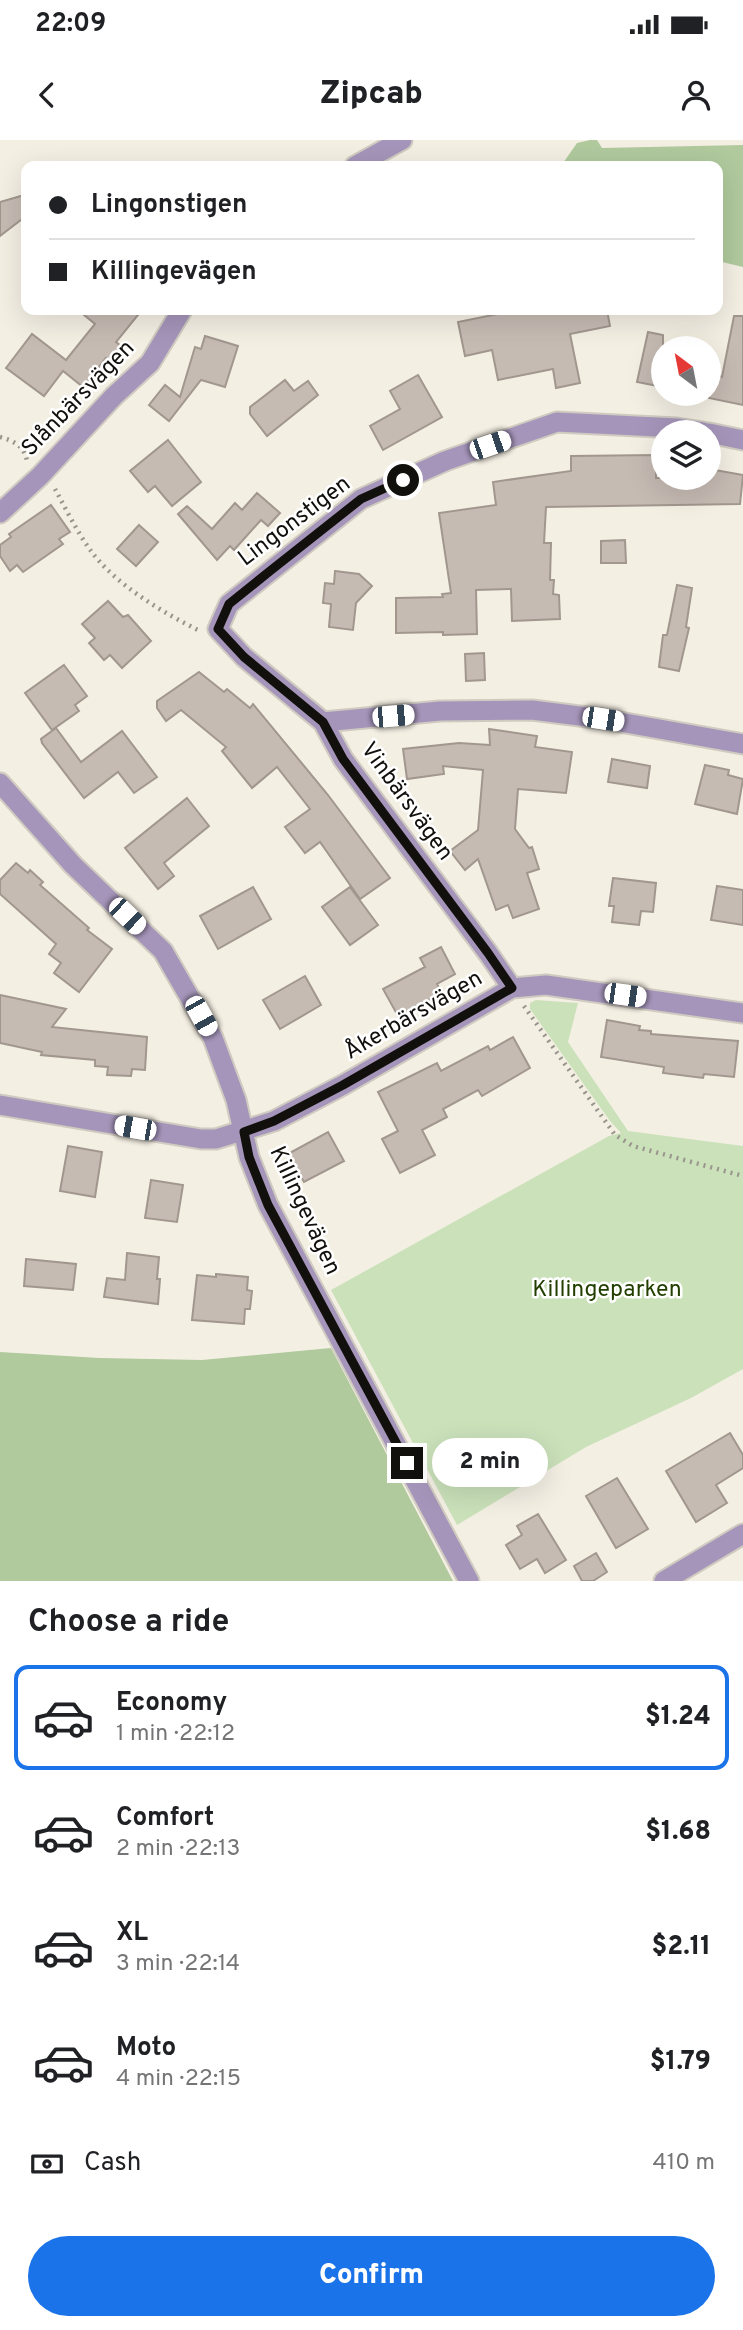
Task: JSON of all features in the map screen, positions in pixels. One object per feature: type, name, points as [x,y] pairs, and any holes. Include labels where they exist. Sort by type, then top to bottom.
[{"type":"street","points":[[364,161],[402,140]]},
{"type":"street","name":"Slånbärsvägen","points":[[0,513],[40,476],[114,396],[150,363],[179,315]]},
{"type":"street","name":"Lingonstigen","points":[[218,629],[229,604],[361,499],[445,461],[557,422],[651,427]]},
{"type":"street","points":[[721,435],[743,440]]},
{"type":"street","name":"Vinbärsvägen","points":[[218,629],[244,657],[323,722],[343,759],[512,988]]},
{"type":"street","points":[[323,722],[440,711],[532,710],[628,723],[743,744]]},
{"type":"street","name":"Killingevägen","points":[[0,783],[74,865],[163,951],[214,1038],[236,1100],[249,1157],[268,1205],[469,1581]]},
{"type":"street","name":"Åkerbärsvägen","points":[[0,1105],[201,1139],[216,1139],[274,1121],[343,1085],[512,988],[546,985],[743,1013]]},
{"type":"street","points":[[664,1581],[743,1534]]},
{"type":"path","points":[[0,437],[14,441],[25,452],[29,467],[53,486],[90,550],[108,571],[178,620],[203,632],[218,629]]},
{"type":"path","points":[[512,988],[615,1135],[633,1146],[743,1176]]},
{"type":"green space","points":[[597,140],[602,148],[743,145],[743,267],[723,262],[723,161],[564,161],[577,143]]},
{"type":"green space","name":"Killingeparken","points":[[536,1000],[578,1003],[568,1042],[628,1131],[743,1146],[743,1369],[691,1398],[586,1447],[457,1525],[331,1290],[609,1136],[621,1133],[530,1009],[530,1003]]},
{"type":"green space","points":[[331,1348],[453,1581],[0,1581],[0,1352],[202,1360]]},
{"type":"building","points":[[21,196],[21,220],[0,236],[0,202]]},
{"type":"building","points":[[84,315],[138,315],[116,342],[121,346],[110,361],[106,358],[83,387],[63,371],[44,396],[6,368],[32,334],[66,360],[95,324]]},
{"type":"building","points":[[492,315],[608,315],[610,326],[570,334],[580,383],[556,388],[553,369],[498,380],[492,350],[465,356],[458,322]]},
{"type":"building","points":[[734,316],[743,316],[743,405],[721,400],[722,377]]},
{"type":"building","points":[[648,332],[663,335],[651,336],[651,385],[637,382]]},
{"type":"building","points":[[205,336],[238,346],[225,387],[201,380],[169,421],[149,405],[165,385],[180,397],[195,347],[201,349]]},
{"type":"building","points":[[418,375],[442,417],[383,450],[370,426],[400,409],[390,391]]},
{"type":"building","points":[[285,380],[294,391],[308,381],[318,395],[267,436],[250,414],[250,407]]},
{"type":"building","points":[[168,440],[201,482],[172,506],[155,486],[148,492],[130,471]]},
{"type":"building","points":[[651,455],[651,490],[721,490],[721,471],[743,475],[740,504],[546,507],[544,543],[551,543],[550,580],[554,580],[553,594],[559,595],[560,619],[512,621],[511,589],[476,590],[477,634],[396,633],[396,598],[443,597],[442,594],[451,593],[439,513],[496,505],[493,482],[571,471],[571,456]]},
{"type":"building","points":[[257,493],[280,513],[268,526],[261,520],[234,550],[230,546],[217,560],[178,514],[187,506],[212,529],[235,503],[242,510]]},
{"type":"building","points":[[51,505],[70,532],[59,539],[63,544],[23,572],[17,565],[10,571],[0,556],[0,545],[11,537],[9,534]]},
{"type":"building","points":[[139,525],[158,542],[136,566],[117,549]]},
{"type":"building","points":[[625,540],[626,563],[601,563],[601,541]]},
{"type":"building","points":[[335,571],[359,574],[372,586],[356,603],[353,630],[329,627],[331,604],[323,603],[325,583],[334,584]]},
{"type":"building","points":[[677,585],[692,588],[686,627],[689,628],[679,671],[659,667],[663,635],[667,635]]},
{"type":"building","points":[[108,601],[123,617],[128,615],[151,641],[122,668],[110,655],[104,660],[89,643],[95,638],[82,624]]},
{"type":"building","points":[[484,653],[485,680],[466,681],[465,654]]},
{"type":"building","points":[[64,665],[87,696],[75,705],[79,711],[52,730],[25,693]]},
{"type":"building","points":[[199,672],[224,692],[227,689],[250,708],[253,704],[328,795],[390,878],[360,899],[320,842],[305,853],[285,827],[310,809],[277,767],[252,788],[222,751],[226,747],[181,710],[166,721],[157,708],[157,701]]},
{"type":"building","points":[[56,728],[81,762],[122,731],[157,777],[134,793],[118,772],[84,798],[42,743],[41,739]]},
{"type":"building","points":[[489,729],[537,736],[535,747],[572,752],[566,793],[518,789],[515,829],[529,848],[532,847],[539,869],[527,873],[539,909],[513,918],[508,905],[496,910],[478,859],[465,870],[450,851],[478,830],[483,770],[443,766],[444,774],[407,779],[403,749],[459,743],[490,745]]},
{"type":"building","points":[[612,759],[650,766],[647,788],[608,782]]},
{"type":"building","points":[[705,765],[729,770],[728,775],[743,779],[737,814],[695,804]]},
{"type":"building","points":[[187,798],[209,826],[164,863],[174,876],[158,889],[125,848]]},
{"type":"building","points":[[16,863],[28,873],[30,870],[43,882],[40,885],[89,928],[87,930],[112,949],[79,992],[54,973],[61,963],[49,954],[56,944],[0,894],[0,880]]},
{"type":"building","points":[[613,878],[656,883],[653,912],[641,911],[639,925],[612,922],[614,906],[609,906]]},
{"type":"building","points":[[717,886],[743,890],[743,925],[711,920]]},
{"type":"building","points":[[253,887],[271,919],[218,949],[200,916]]},
{"type":"building","points":[[350,887],[378,925],[350,945],[322,907]]},
{"type":"building","points":[[441,947],[455,974],[437,984],[442,993],[398,1016],[383,989],[425,967],[420,958]]},
{"type":"building","points":[[305,976],[321,1005],[280,1029],[263,1000]]},
{"type":"building","points":[[0,995],[66,1009],[52,1027],[147,1037],[145,1070],[132,1069],[131,1076],[107,1075],[108,1067],[95,1066],[95,1060],[41,1055],[42,1052],[0,1043]]},
{"type":"building","points":[[607,1020],[640,1026],[639,1030],[651,1031],[651,1034],[738,1041],[734,1077],[704,1074],[703,1078],[663,1073],[664,1067],[601,1057]]},
{"type":"building","points":[[513,1037],[530,1068],[482,1096],[478,1090],[443,1109],[447,1117],[422,1130],[435,1155],[400,1173],[382,1139],[398,1131],[378,1092],[437,1063],[441,1071],[488,1046],[490,1050]]},
{"type":"building","points":[[328,1132],[344,1161],[304,1182],[288,1154]]},
{"type":"building","points":[[68,1146],[102,1152],[95,1197],[60,1191]]},
{"type":"building","points":[[151,1180],[183,1185],[177,1222],[145,1218]]},
{"type":"building","points":[[127,1253],[159,1257],[158,1304],[104,1297],[107,1278],[125,1280]]},
{"type":"building","points":[[26,1259],[76,1264],[73,1290],[24,1286]]},
{"type":"building","points":[[216,1274],[248,1277],[247,1290],[252,1291],[250,1309],[245,1309],[244,1324],[192,1320],[197,1275],[216,1277]]},
{"type":"building","points":[[730,1433],[743,1455],[743,1468],[716,1485],[727,1503],[696,1522],[666,1471]]},
{"type":"building","points":[[617,1478],[648,1529],[616,1548],[586,1496]]},
{"type":"building","points":[[538,1514],[566,1560],[545,1573],[537,1559],[520,1569],[506,1545],[522,1535],[517,1526]]},
{"type":"building","points":[[596,1553],[607,1572],[593,1581],[582,1581],[574,1566]]},
{"type":"route","points":[[403,480],[361,499],[229,604],[218,629],[244,657],[323,722],[343,759],[512,988],[343,1085],[274,1121],[244,1132],[249,1157],[268,1205],[407,1463]]}]
